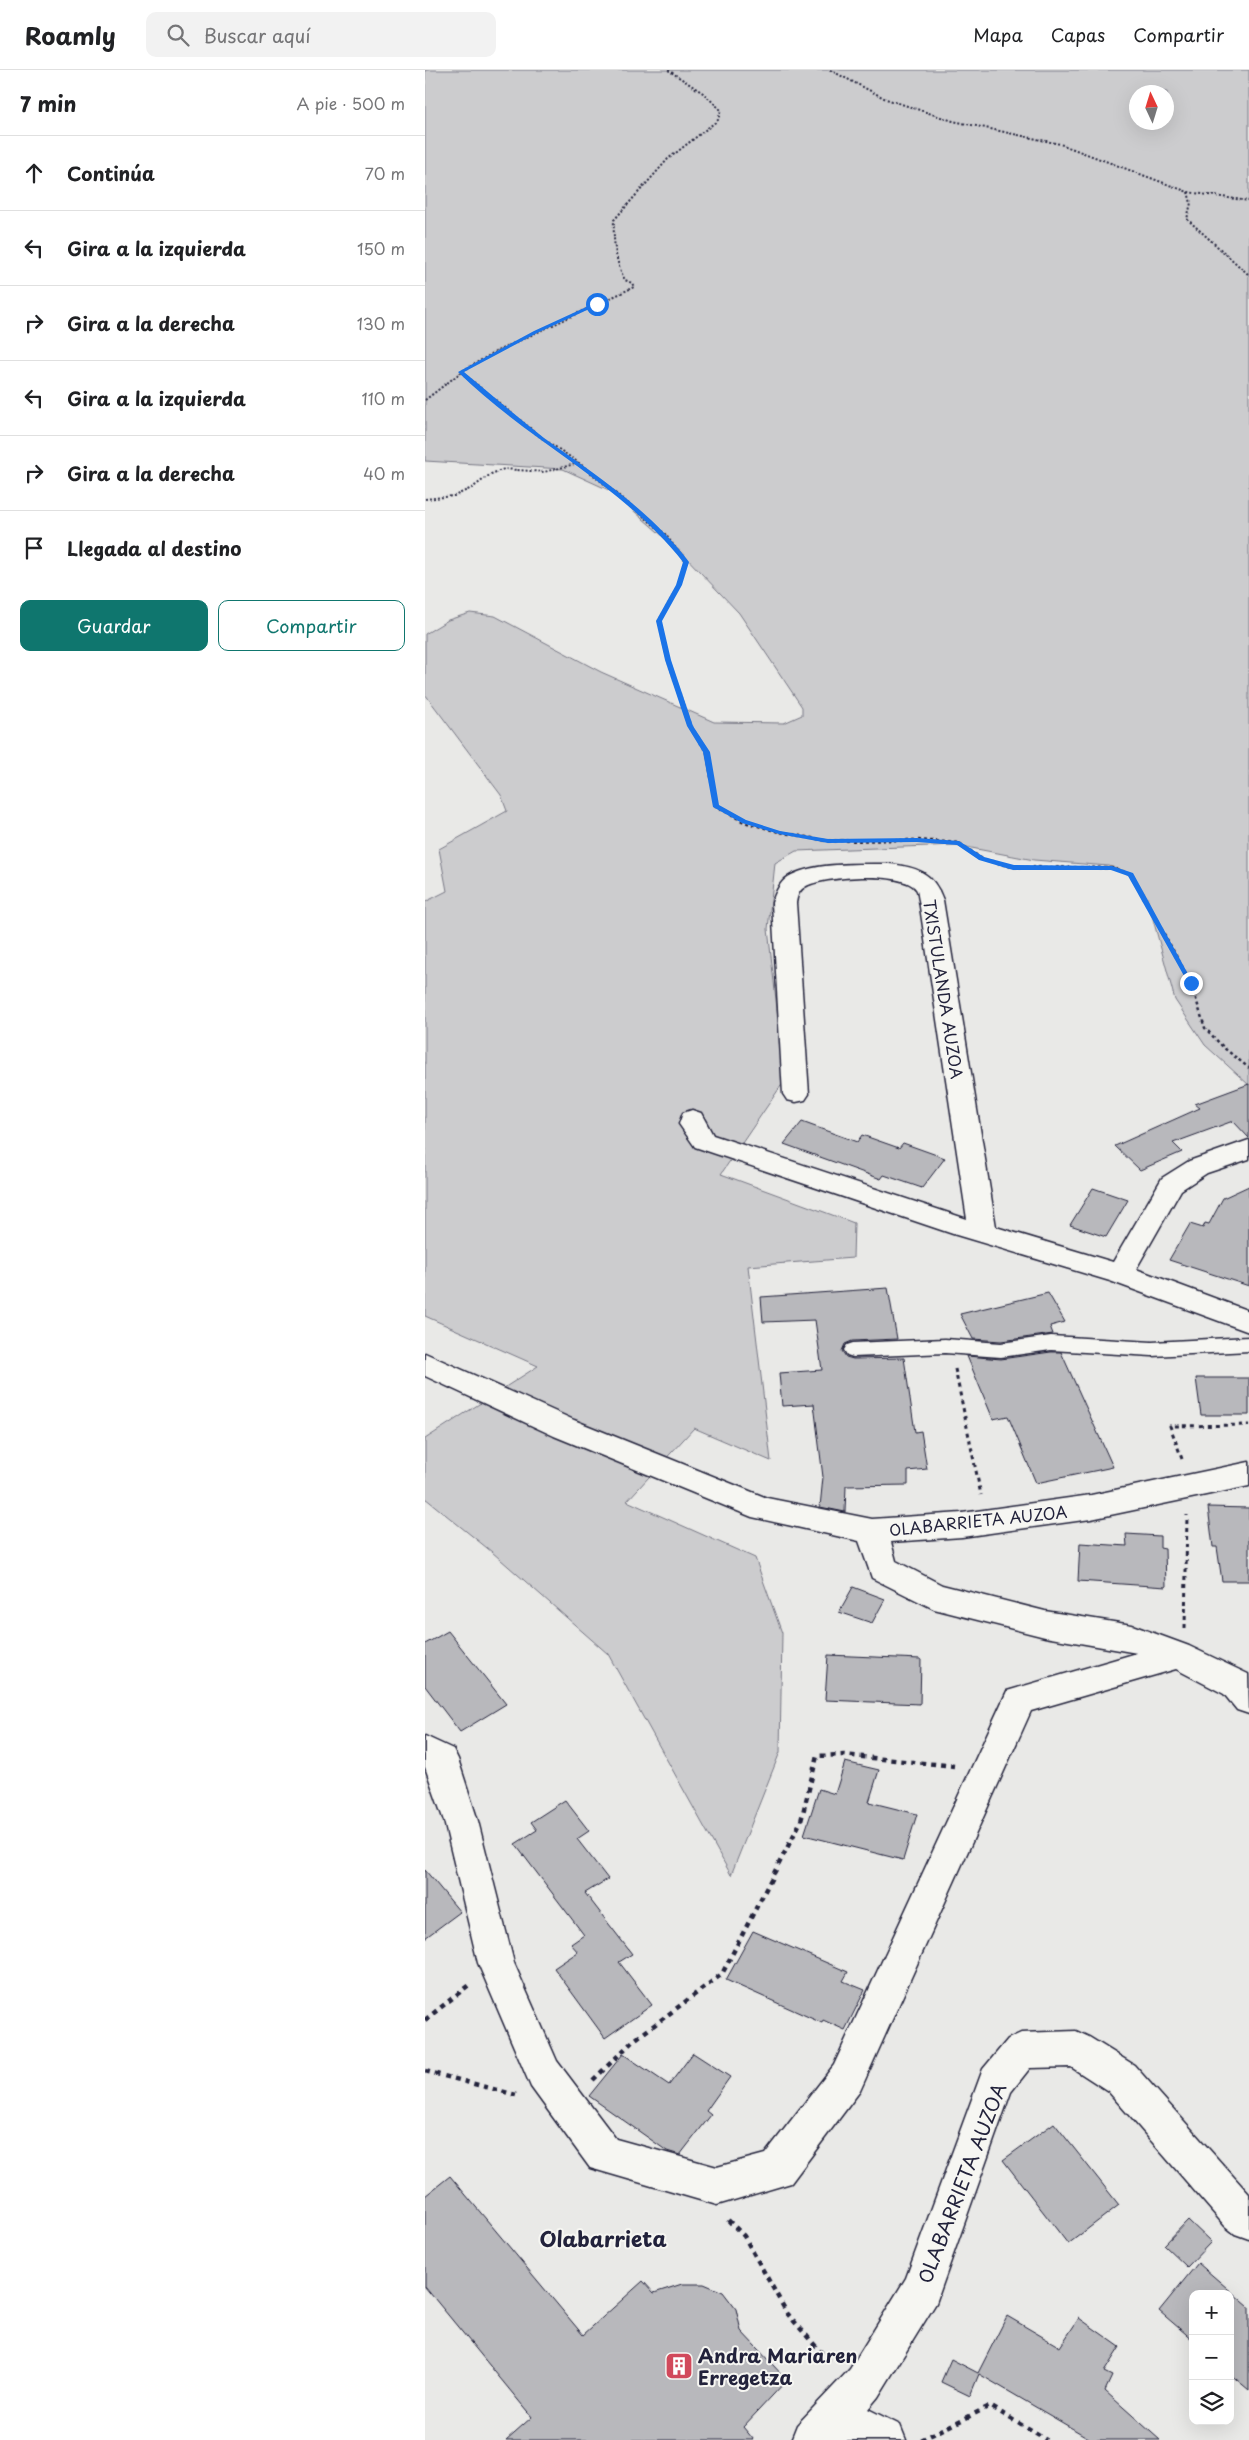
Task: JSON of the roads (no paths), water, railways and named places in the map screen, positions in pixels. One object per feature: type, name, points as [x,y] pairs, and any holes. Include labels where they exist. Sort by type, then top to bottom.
[{"type":"street","name":"TXISTULANDA AUZOA","points":[[796,1094],[784,903],[790,887],[813,875],[898,872],[912,876],[926,885],[931,900],[983,1233]]},
{"type":"street","points":[[692,1119],[693,1124],[704,1141],[983,1233],[1120,1274],[1249,1322]]},
{"type":"street","points":[[1120,1274],[1171,1184],[1198,1167],[1249,1149]]},
{"type":"street","points":[[425,1364],[563,1428],[763,1509],[872,1531]]},
{"type":"street","name":"OLABARRIETA AUZOA","points":[[1249,1474],[1091,1507],[962,1525],[872,1531],[883,1569],[934,1596],[1045,1624],[1132,1638],[1181,1642],[1236,1684],[1249,1700]]},
{"type":"street","points":[[425,1750],[441,1759],[461,1821],[496,1963],[553,2087],[604,2155],[717,2186],[777,2170],[847,2078],[1019,1701],[1181,1642]]},
{"type":"street","name":"OLABARRIETA AUZOA","points":[[824,2427],[864,2384],[922,2288],[997,2082],[1021,2051],[1076,2050],[1121,2078],[1239,2212],[1249,2220]]},
{"type":"street","name":"OLABARRIETA AUZOA","points":[[824,2427],[885,2440]]},
{"type":"lane","points":[[853,1350],[950,1346],[1001,1350],[1051,1343],[1152,1349],[1249,1344]]},
{"type":"place","name":"Andra Mariaren Erregetza","points":[[679,2366]]},
{"type":"district","name":"Olabarrieta","points":[[603,2238]]}]
